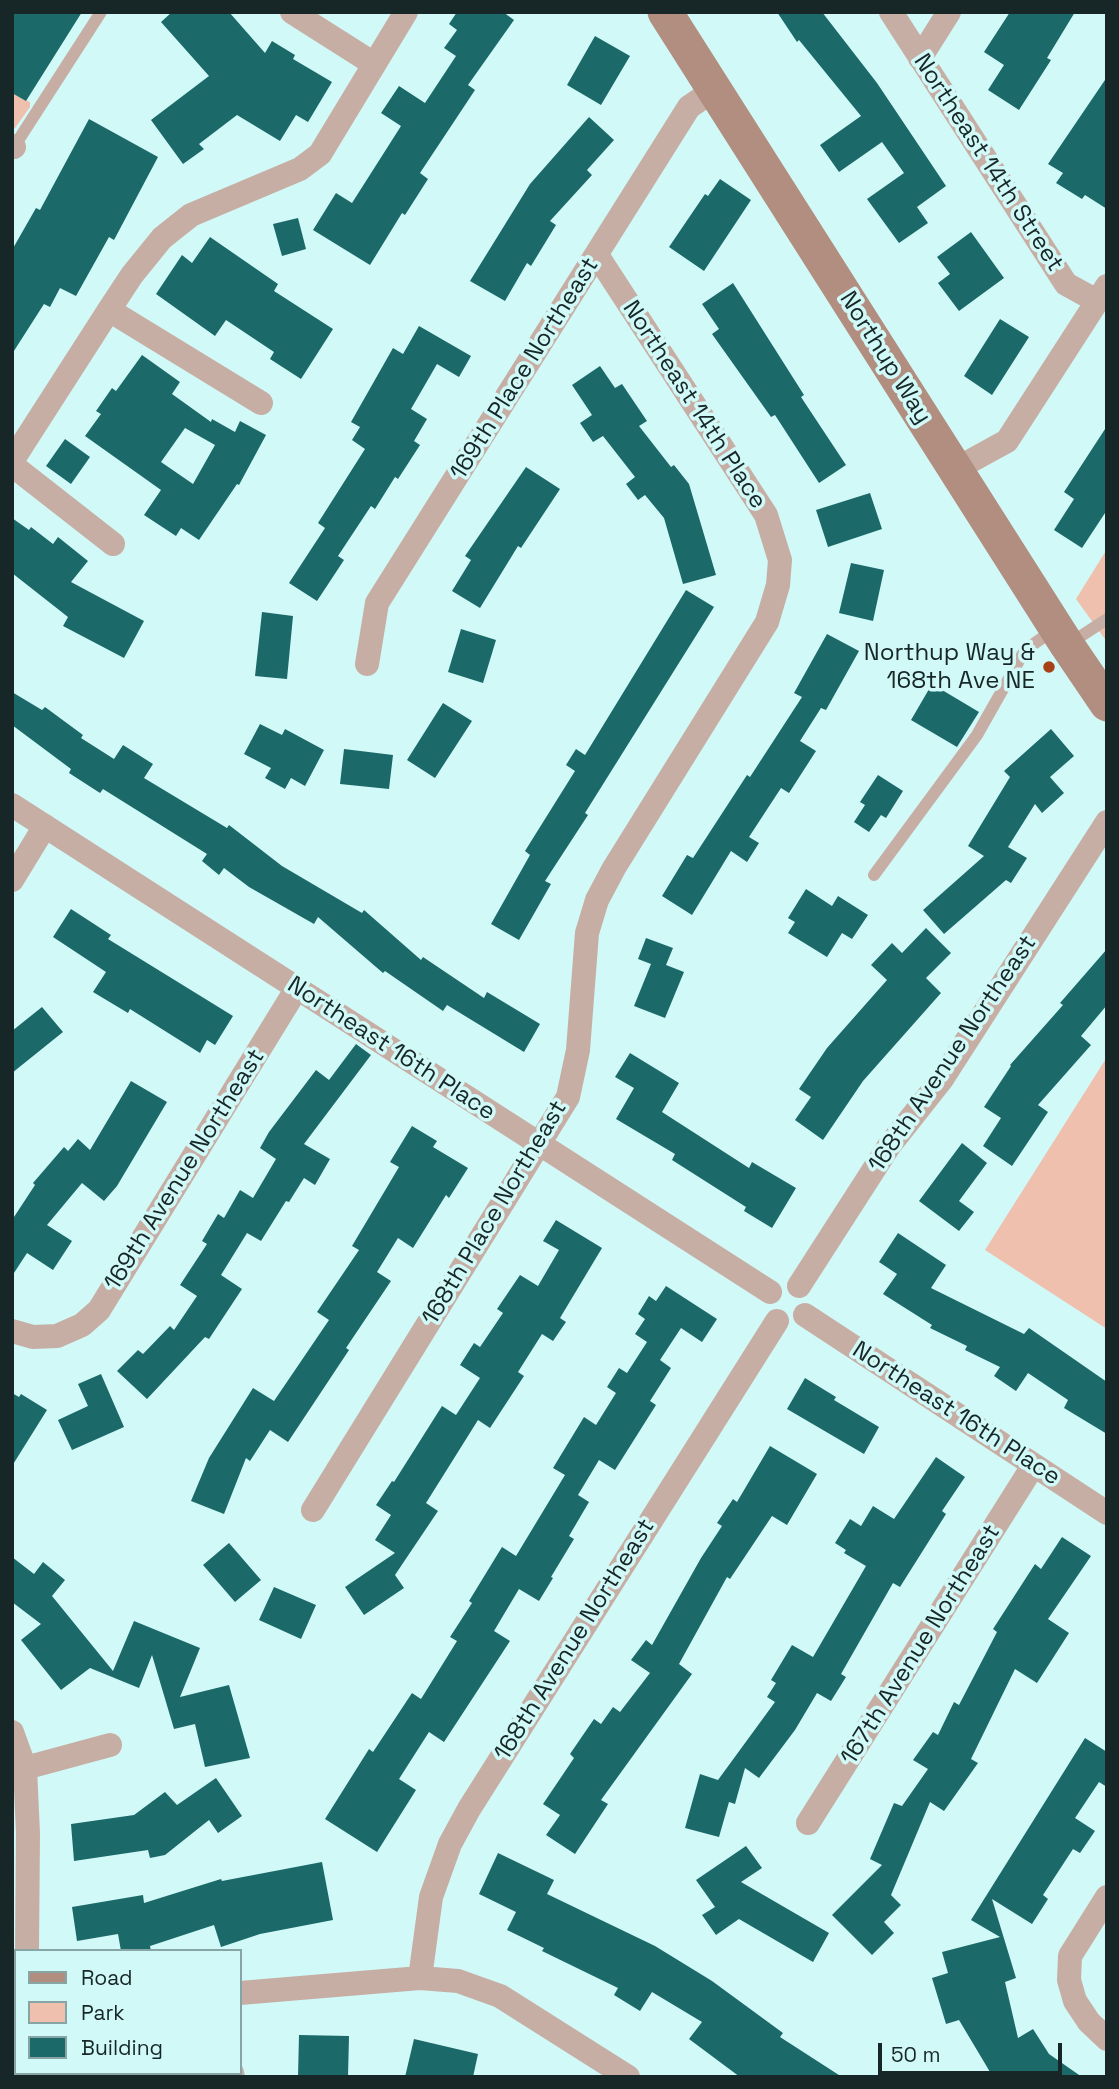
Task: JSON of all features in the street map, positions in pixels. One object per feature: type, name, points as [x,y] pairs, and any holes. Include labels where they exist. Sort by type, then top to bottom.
[{"type":"street","points":[[292,12],[374,64]]},
{"type":"street","points":[[113,544],[12,463],[132,275],[162,238],[191,215],[300,169],[320,154],[406,12]]},
{"type":"street","name":"Northup Way","points":[[664,12],[1107,704]]},
{"type":"street","name":"Northeast 14th Street","points":[[891,12],[1066,284],[1102,293]]},
{"type":"street","points":[[920,58],[949,12]]},
{"type":"street","name":"169th Place Northeast","points":[[367,664],[377,603],[689,107],[714,90]]},
{"type":"street","name":"Northeast 14th Place","points":[[597,255],[766,515],[780,560]]},
{"type":"street","points":[[956,469],[1007,441],[1102,293]]},
{"type":"street","points":[[109,310],[261,404]]},
{"type":"street","name":"168th Place Northeast","points":[[313,1510],[568,1097],[578,1050],[587,933],[597,900],[614,867],[767,622],[778,584],[780,560]]},
{"type":"street","name":"Northeast 16th Place","points":[[12,805],[770,1292]]},
{"type":"street","name":"168th Avenue Northeast","points":[[799,1286],[889,1146],[942,1079],[1107,822]]},
{"type":"street","points":[[12,880],[45,826]]},
{"type":"street","name":"169th Avenue Northeast","points":[[12,1331],[33,1337],[57,1336],[82,1325],[99,1310],[297,988]]},
{"type":"street","points":[[793,1283],[799,1286],[804,1290],[808,1302],[805,1315],[801,1320],[789,1324],[777,1321],[768,1311],[770,1292],[780,1284],[793,1283]]},
{"type":"street","name":"Northeast 16th Place","points":[[805,1315],[1107,1513]]},
{"type":"street","name":"168th Avenue Northeast","points":[[420,1978],[431,1897],[450,1844],[469,1809],[777,1321]]},
{"type":"street","name":"167th Avenue Northeast","points":[[808,1824],[1033,1466]]},
{"type":"street","points":[[12,1732],[25,1769],[28,1833],[27,1949]]},
{"type":"street","points":[[25,1769],[110,1745]]},
{"type":"street","points":[[1107,1898],[1070,1956],[1069,1980],[1074,2001],[1089,2022],[1107,2039]]},
{"type":"street","points":[[242,1993],[420,1978],[458,1981],[500,1996],[628,2077]]},
{"type":"lane","points":[[13,148],[101,12]]},
{"type":"lane","points":[[874,875],[977,735],[1025,650],[1107,619]]},
{"type":"green space","points":[[12,93],[30,102],[30,107],[15,128],[12,128]]},
{"type":"green space","points":[[1107,549],[1107,642],[1076,599]]},
{"type":"green space","points":[[1107,1057],[1107,1329],[985,1250]]},
{"type":"building","points":[[12,12],[82,12],[26,101],[12,93]]},
{"type":"building","points":[[172,12],[229,12],[265,53],[272,41],[295,55],[293,59],[332,82],[308,122],[296,115],[280,141],[237,115],[199,144],[204,149],[183,164],[151,120],[209,76],[161,22]]},
{"type":"building","points":[[457,12],[503,12],[514,20],[468,85],[475,90],[420,173],[428,179],[405,215],[402,213],[370,265],[313,230],[336,193],[352,203],[401,126],[381,113],[399,86],[425,103],[456,56],[444,48],[457,30],[449,24]]},
{"type":"building","points":[[777,12],[822,12],[877,83],[946,186],[917,207],[928,223],[899,243],[867,199],[904,173],[882,142],[839,172],[820,145],[861,116],[799,40],[797,42]]},
{"type":"building","points":[[1010,12],[1075,12],[1047,58],[1051,60],[1019,110],[988,90],[1004,65],[984,52]]},
{"type":"building","points":[[595,36],[630,56],[601,105],[567,85]]},
{"type":"building","points":[[1107,77],[1107,209],[1085,195],[1082,199],[1056,183],[1063,173],[1048,164]]},
{"type":"building","points":[[589,117],[614,140],[587,170],[592,175],[550,221],[556,225],[531,266],[527,263],[505,301],[470,281],[530,184]]},
{"type":"building","points":[[89,119],[158,157],[114,240],[109,237],[76,296],[60,288],[50,307],[44,304],[12,354],[12,250],[36,208],[40,210]]},
{"type":"building","points":[[720,179],[751,200],[704,271],[669,247],[705,194],[708,196]]},
{"type":"building","points":[[298,218],[306,249],[282,256],[273,224]]},
{"type":"building","points":[[971,232],[1004,278],[959,311],[938,283],[950,274],[937,257]]},
{"type":"building","points":[[210,237],[278,284],[274,291],[333,329],[301,379],[270,359],[274,352],[226,320],[215,336],[156,294],[182,255],[192,263]]},
{"type":"building","points":[[733,283],[804,395],[801,397],[846,465],[819,483],[775,415],[771,417],[712,334],[719,329],[702,304]]},
{"type":"building","points":[[1000,319],[1029,337],[992,395],[964,376]]},
{"type":"building","points":[[419,326],[471,356],[459,377],[437,364],[411,409],[427,419],[414,441],[420,445],[375,509],[371,506],[338,556],[344,560],[317,601],[289,583],[325,528],[318,523],[365,449],[352,440],[360,427],[351,422],[393,348],[403,354]]},
{"type":"building","points":[[142,355],[180,382],[172,394],[211,422],[212,419],[235,432],[240,421],[266,435],[239,485],[237,484],[199,540],[181,528],[176,536],[144,515],[161,490],[85,436],[101,414],[96,411],[112,388],[116,391]],"holes":[[[185,428],[215,445],[193,484],[161,462]]]},
{"type":"building","points":[[600,366],[615,388],[622,384],[647,421],[639,426],[671,467],[674,465],[689,484],[716,575],[683,584],[664,518],[645,495],[638,500],[626,484],[635,477],[603,436],[593,442],[580,423],[592,415],[572,385]]},
{"type":"building","points":[[1107,426],[1107,510],[1082,548],[1054,530],[1074,499],[1064,492]]},
{"type":"building","points":[[65,439],[90,457],[71,484],[46,466]]},
{"type":"building","points":[[526,467],[560,489],[521,548],[518,546],[480,608],[452,591],[471,560],[465,556]]},
{"type":"building","points":[[870,493],[882,529],[828,547],[816,510]]},
{"type":"building","points":[[12,518],[29,530],[31,527],[53,544],[58,537],[88,561],[71,582],[144,621],[124,658],[63,626],[68,617],[12,573]]},
{"type":"building","points":[[851,563],[884,570],[873,621],[839,613]]},
{"type":"building","points":[[686,590],[714,607],[545,881],[551,884],[519,940],[491,924],[530,855],[525,851],[575,771],[566,765],[576,749],[585,755]]},
{"type":"building","points":[[262,612],[293,616],[287,679],[255,676]]},
{"type":"building","points":[[461,629],[496,640],[483,683],[448,672]]},
{"type":"building","points":[[827,634],[859,651],[826,710],[821,708],[800,741],[816,751],[789,793],[781,788],[749,837],[759,843],[747,862],[731,851],[692,915],[662,896],[687,855],[693,858],[747,775],[750,777],[802,697],[794,693]]},
{"type":"building","points":[[932,684],[979,712],[957,747],[911,720]]},
{"type":"building","points":[[12,692],[42,710],[45,707],[83,735],[81,738],[114,759],[123,745],[153,764],[144,778],[227,828],[229,825],[282,866],[362,913],[364,910],[421,960],[423,957],[484,998],[487,992],[540,1024],[524,1052],[447,1005],[443,1011],[385,971],[383,973],[318,917],[314,924],[249,887],[224,868],[219,875],[202,861],[207,854],[103,789],[100,793],[69,773],[71,769],[12,725]]},
{"type":"building","points":[[443,703],[472,721],[435,778],[407,760]]},
{"type":"building","points":[[260,724],[282,735],[285,729],[324,750],[305,786],[291,778],[285,789],[265,778],[271,768],[244,754]]},
{"type":"building","points":[[1051,729],[1074,756],[1050,777],[1064,793],[1042,813],[1035,804],[1008,847],[1027,858],[1011,883],[1006,880],[944,934],[923,910],[984,856],[968,846],[1010,777],[1004,771]]},
{"type":"building","points":[[344,749],[393,755],[389,789],[340,784]]},
{"type":"building","points":[[878,775],[903,791],[886,818],[881,815],[869,832],[854,822],[865,805],[860,802]]},
{"type":"building","points":[[806,889],[832,906],[838,896],[868,915],[852,939],[842,933],[827,957],[788,933],[795,922],[788,918]]},
{"type":"building","points":[[71,909],[111,935],[108,939],[233,1016],[215,1045],[207,1040],[200,1053],[130,1009],[128,1013],[93,992],[106,972],[53,937]]},
{"type":"building","points":[[926,928],[951,953],[926,978],[941,993],[863,1081],[823,1140],[795,1120],[811,1097],[799,1089],[827,1048],[887,980],[871,965],[892,943],[902,953]]},
{"type":"building","points":[[646,938],[673,948],[666,965],[684,972],[665,1018],[634,1006],[651,964],[638,959]]},
{"type":"building","points":[[1107,949],[1107,1005],[1081,1036],[1091,1045],[1038,1105],[1048,1112],[1012,1166],[983,1146],[1001,1118],[984,1107],[1010,1065],[1063,1005],[1060,1003]]},
{"type":"building","points":[[42,1007],[63,1032],[12,1073],[12,1031]]},
{"type":"building","points":[[356,1044],[371,1055],[304,1144],[330,1159],[315,1185],[304,1178],[261,1241],[247,1233],[221,1275],[242,1289],[209,1339],[205,1337],[147,1399],[117,1371],[138,1350],[143,1354],[170,1326],[174,1330],[197,1296],[180,1285],[207,1244],[202,1241],[218,1214],[224,1218],[240,1190],[253,1198],[276,1159],[260,1148],[269,1132],[316,1070],[329,1080]]},
{"type":"building","points":[[630,1053],[679,1083],[662,1112],[749,1168],[752,1162],[796,1188],[772,1228],[744,1211],[746,1207],[672,1160],[675,1154],[616,1119],[634,1088],[615,1077]]},
{"type":"building","points":[[131,1081],[167,1102],[117,1186],[104,1201],[82,1183],[47,1225],[72,1241],[53,1270],[27,1253],[12,1276],[12,1220],[35,1185],[33,1183],[64,1147],[68,1151],[78,1139],[90,1150]]},
{"type":"building","points":[[412,1126],[437,1141],[433,1147],[468,1168],[449,1198],[446,1195],[413,1248],[398,1238],[377,1272],[391,1281],[288,1442],[270,1430],[250,1461],[246,1458],[224,1514],[191,1501],[209,1458],[253,1388],[274,1401],[329,1320],[317,1312],[359,1250],[352,1246],[399,1167],[390,1162]]},
{"type":"building","points":[[962,1143],[987,1163],[959,1201],[974,1212],[959,1231],[919,1201]]},
{"type":"building","points":[[556,1220],[602,1248],[560,1318],[566,1322],[553,1341],[542,1334],[518,1372],[524,1376],[490,1428],[478,1420],[426,1503],[438,1511],[395,1575],[404,1588],[364,1615],[345,1587],[395,1553],[375,1540],[391,1515],[376,1505],[392,1481],[394,1482],[442,1406],[456,1415],[480,1378],[460,1365],[474,1343],[480,1347],[503,1313],[497,1309],[520,1275],[538,1286],[559,1250],[543,1241]]},
{"type":"building","points":[[898,1233],[946,1265],[931,1288],[1024,1334],[1029,1328],[1107,1382],[1107,1434],[1064,1408],[1068,1400],[1028,1373],[1016,1391],[994,1376],[1000,1367],[965,1350],[967,1346],[930,1328],[932,1325],[883,1294],[897,1274],[879,1262]]},
{"type":"building","points":[[666,1286],[717,1319],[702,1342],[681,1328],[660,1360],[671,1368],[650,1401],[656,1405],[615,1470],[599,1460],[578,1495],[589,1502],[569,1536],[574,1539],[551,1577],[553,1578],[539,1601],[519,1589],[494,1631],[510,1641],[444,1742],[429,1732],[399,1779],[416,1790],[377,1852],[325,1819],[369,1749],[373,1752],[412,1693],[421,1699],[457,1641],[450,1637],[502,1547],[516,1556],[565,1475],[553,1468],[584,1417],[596,1425],[616,1393],[607,1387],[619,1368],[627,1373],[647,1342],[635,1334],[645,1319],[638,1314],[649,1296],[656,1301]]},
{"type":"building","points":[[101,1374],[124,1427],[72,1450],[58,1420],[88,1406],[78,1384]]},
{"type":"building","points":[[805,1378],[836,1397],[834,1400],[879,1427],[864,1454],[787,1409]]},
{"type":"building","points":[[12,1393],[19,1397],[21,1394],[47,1410],[12,1466]]},
{"type":"building","points":[[770,1446],[817,1474],[787,1525],[772,1516],[730,1579],[727,1577],[679,1664],[692,1674],[601,1800],[608,1804],[575,1854],[546,1835],[560,1815],[543,1804],[574,1758],[570,1754],[594,1719],[601,1724],[613,1707],[620,1712],[650,1673],[631,1660],[646,1640],[652,1645],[722,1526],[717,1523],[733,1499],[737,1502]]},
{"type":"building","points":[[936,1457],[965,1477],[942,1511],[946,1514],[900,1587],[893,1583],[841,1674],[846,1677],[831,1701],[817,1693],[795,1730],[759,1778],[745,1768],[735,1804],[729,1802],[719,1837],[685,1828],[700,1774],[718,1780],[775,1702],[767,1697],[776,1683],[771,1680],[792,1645],[813,1657],[866,1566],[844,1553],[846,1550],[835,1543],[850,1519],[861,1526],[873,1506],[894,1519]]},
{"type":"building","points":[[1062,1537],[1091,1556],[1048,1619],[1069,1633],[1037,1683],[1015,1669],[971,1759],[978,1763],[944,1811],[930,1802],[891,1895],[901,1905],[884,1922],[894,1933],[872,1955],[832,1915],[882,1865],[870,1859],[894,1803],[902,1806],[928,1769],[913,1760],[933,1732],[938,1735],[954,1702],[959,1705],[997,1632],[993,1629],[1035,1564],[1041,1569]]},
{"type":"building","points":[[229,1543],[261,1580],[235,1602],[203,1565]]},
{"type":"building","points":[[12,1557],[34,1574],[43,1562],[65,1580],[52,1596],[113,1671],[134,1621],[200,1648],[180,1697],[229,1685],[250,1758],[205,1767],[195,1724],[174,1729],[152,1655],[139,1688],[90,1668],[61,1690],[21,1640],[41,1624],[12,1602]]},
{"type":"building","points":[[274,1587],[316,1605],[301,1639],[259,1620]]},
{"type":"building","points":[[1085,1738],[1107,1752],[1107,1787],[1099,1782],[1075,1818],[1095,1831],[1080,1853],[1073,1849],[1043,1895],[1048,1899],[1032,1924],[992,1899],[1016,1978],[1005,1982],[1018,2038],[1033,2029],[1049,2054],[1082,2077],[993,2077],[959,2020],[946,2024],[932,1978],[948,1973],[942,1952],[1000,1937],[971,1920]]},
{"type":"building","points":[[216,1778],[242,1816],[218,1833],[209,1820],[165,1855],[150,1858],[148,1850],[74,1861],[71,1824],[134,1815],[165,1792],[177,1805]]},
{"type":"building","points":[[746,1846],[762,1868],[741,1882],[829,1933],[813,1962],[739,1919],[716,1935],[702,1915],[715,1907],[696,1880]]},
{"type":"building","points":[[498,1853],[554,1880],[547,1894],[655,1946],[712,1981],[783,2033],[780,2037],[842,2077],[740,2077],[689,2039],[702,2022],[652,1992],[640,2011],[614,1995],[618,1988],[542,1951],[544,1948],[507,1930],[516,1912],[479,1894]]},
{"type":"building","points":[[322,1862],[333,1920],[260,1934],[221,1947],[214,1925],[150,1946],[151,1949],[121,1949],[118,1934],[77,1941],[72,1907],[143,1895],[144,1903],[221,1879],[222,1881]]},
{"type":"building","points":[[299,2035],[349,2036],[348,2077],[298,2077]]},
{"type":"building","points":[[414,2039],[478,2054],[473,2077],[405,2077]]},
{"type":"place","name":"Northup Way & 168th Ave NE","points":[[1049,667]]}]
